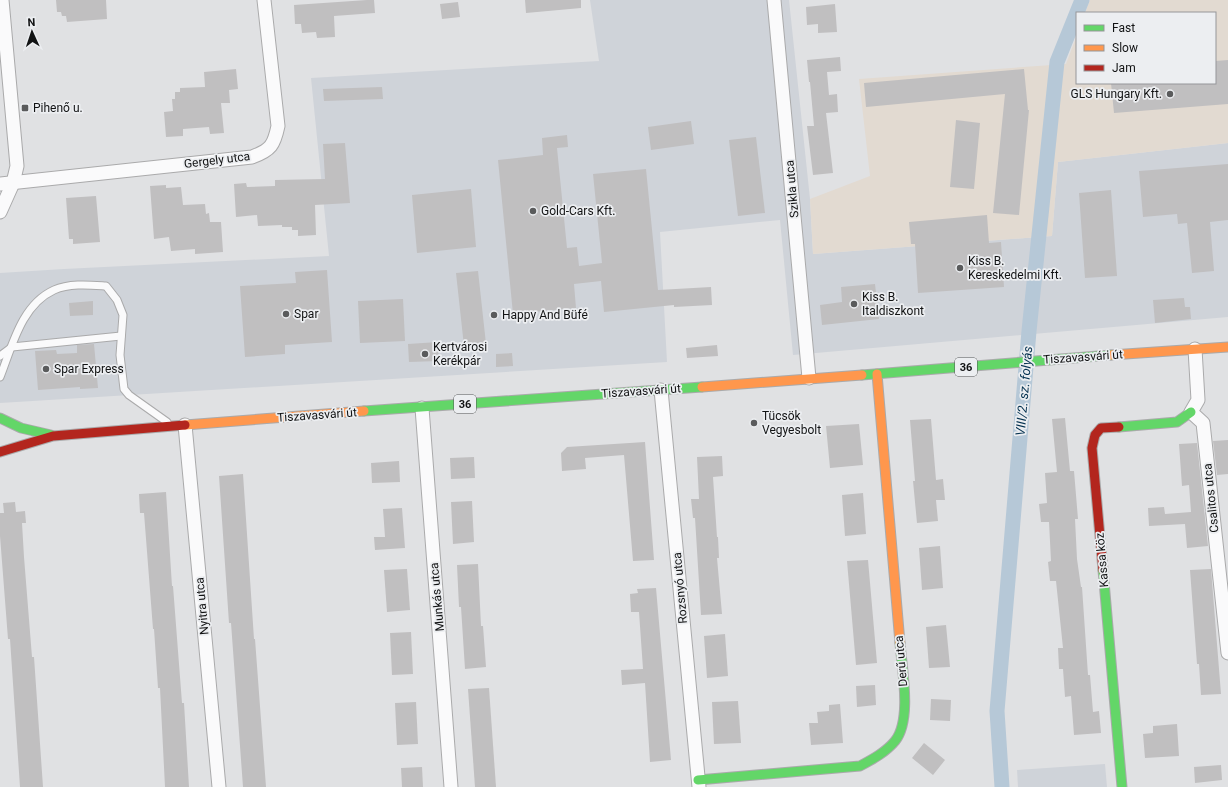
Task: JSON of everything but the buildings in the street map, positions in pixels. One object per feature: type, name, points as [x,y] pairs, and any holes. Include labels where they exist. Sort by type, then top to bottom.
[{"type":"main road","name":"Tiszavasvári út","points":[[53,436],[1228,347]]},
{"type":"main road","name":"Derű utca","points":[[698,784],[860,766],[879,756],[894,743],[902,728],[905,708],[877,374]]},
{"type":"main road","name":"Kassa köz","points":[[1122,787],[1092,448],[1095,435],[1101,428],[1177,422],[1191,412]]},
{"type":"main road","name":"36","points":[[0,418],[21,428],[53,436]]},
{"type":"main road","name":"36","points":[[0,452],[53,436]]},
{"type":"street","points":[[0,212],[13,183],[17,166],[2,0]]},
{"type":"street","name":"Gergely utca","points":[[0,184],[252,157],[265,152],[271,146],[275,138],[278,126],[264,0]]},
{"type":"street","name":"Szikla utca","points":[[774,0],[809,378]]},
{"type":"street","points":[[1191,412],[1198,400],[1195,349]]},
{"type":"street","name":"Rozsnyó utca","points":[[662,390],[698,784]]},
{"type":"street","name":"Munkás utca","points":[[422,408],[451,787]]},
{"type":"street","name":"Csalitos utca","points":[[1191,412],[1203,423],[1228,653]]},
{"type":"street","name":"Nyitra utca","points":[[185,425],[219,787]]},
{"type":"lane","points":[[0,377],[24,318],[39,300],[54,290],[74,285],[106,286],[117,300],[123,315],[120,355],[124,389],[129,395],[172,426]]},
{"type":"lane","points":[[0,356],[12,347],[121,336]]},
{"type":"shaded area","points":[[590,0],[789,0],[810,199],[813,254],[1052,236],[1058,162],[1228,143],[1228,317],[793,355],[780,220],[660,232],[667,362],[0,403],[0,273],[329,256],[311,78],[599,61]]},
{"type":"shaded area","points":[[1090,0],[1228,0],[1228,143],[1058,162],[1052,236],[813,254],[810,199],[870,176],[859,79],[1066,64],[1076,38],[1076,84],[1216,84],[1216,12],[1085,12]]},
{"type":"shaded area","points":[[1105,764],[1107,787],[1018,787],[1017,770]]},
{"type":"waterway","name":"VIII/2. sz. folyás","points":[[1077,12],[1082,0]]},
{"type":"waterway","name":"VIII/2. sz. folyás","points":[[1002,787],[997,711],[1029,331],[1057,62],[1076,15]]},
{"type":"traffic: fast","points":[[862,375],[1111,355]]},
{"type":"traffic: fast","points":[[364,411],[702,387]]},
{"type":"traffic: fast","points":[[1119,427],[1177,422],[1191,412]]},
{"type":"traffic: fast","points":[[0,418],[21,428],[51,435]]},
{"type":"traffic: fast","points":[[1103,570],[1122,787]]},
{"type":"traffic: fast","points":[[698,780],[860,766],[888,749],[900,732],[905,708],[900,643]]},
{"type":"traffic: slow","points":[[1111,355],[1228,347]]},
{"type":"traffic: slow","points":[[877,374],[900,643]]},
{"type":"traffic: slow","points":[[702,387],[862,375]]},
{"type":"traffic: slow","points":[[185,425],[364,411]]},
{"type":"traffic: jam","points":[[0,452],[53,436],[185,425]]},
{"type":"traffic: jam","points":[[1103,570],[1092,448],[1095,435],[1101,428],[1119,427]]},
{"type":"place","name":"GLS Hungary Kft.","points":[[1170,94]]},
{"type":"place","name":"Pihenő u.","points":[[25,108]]},
{"type":"place","name":"Gold-Cars Kft.","points":[[533,211]]},
{"type":"place","name":"Kiss B. Kereskedelmi Kft.","points":[[960,268]]},
{"type":"place","name":"Kiss B. Italdiszkont","points":[[854,304]]},
{"type":"place","name":"Spar","points":[[286,314]]},
{"type":"place","name":"Happy And Büfé","points":[[494,315]]},
{"type":"place","name":"Kertvárosi Kerékpár","points":[[425,354]]},
{"type":"place","name":"Spar Express","points":[[46,369]]},
{"type":"place","name":"Tücsök Vegyesbolt","points":[[754,423]]}]
